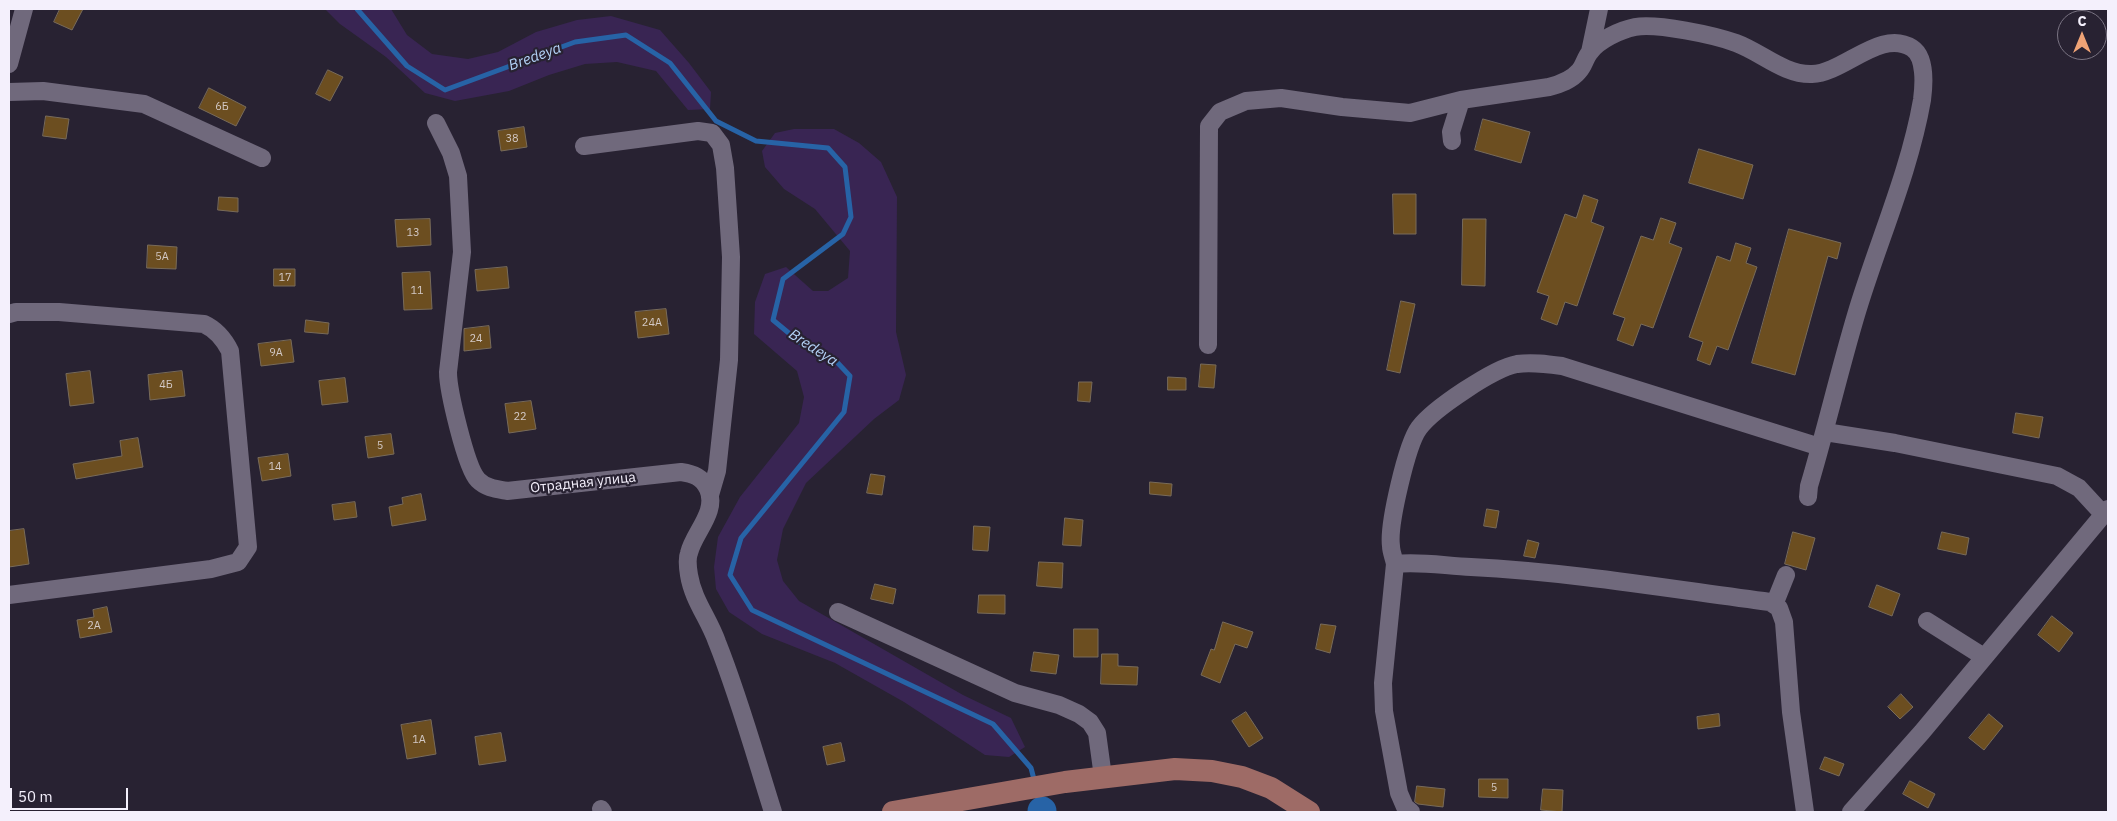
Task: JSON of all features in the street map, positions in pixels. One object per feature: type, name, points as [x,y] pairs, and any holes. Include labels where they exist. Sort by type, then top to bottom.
[{"type":"main road","points":[[893,812],[1066,782],[1175,769],[1212,771],[1242,777],[1271,788],[1310,812]]},
{"type":"street","points":[[9,64],[24,9]]},
{"type":"street","points":[[1208,345],[1209,126],[1220,112],[1246,101],[1281,98],[1342,107],[1410,113],[1461,100],[1549,87],[1563,83],[1579,72],[1590,52],[1599,9]]},
{"type":"street","points":[[1590,52],[1606,38],[1634,27],[1657,26],[1737,43],[1801,74],[1814,74],[1825,71],[1886,42],[1898,42],[1913,48],[1920,59],[1924,74],[1922,99],[1909,157],[1856,315],[1809,486],[1808,497]]},
{"type":"street","points":[[9,92],[42,92],[144,104],[262,158]]},
{"type":"street","points":[[1452,141],[1451,132],[1461,100]]},
{"type":"street","name":"Отрадная улица","points":[[436,123],[452,153],[459,186],[462,252],[448,386],[470,465],[477,479],[488,487],[507,491],[681,472],[696,475],[704,481],[710,495]]},
{"type":"street","points":[[584,146],[698,131],[712,133],[721,145],[729,211],[731,257],[729,360],[717,471],[710,495],[708,512],[688,553],[689,575],[697,602],[717,640],[773,812]]},
{"type":"street","points":[[9,314],[16,312],[59,312],[204,324],[213,328],[226,342],[230,351],[248,547],[238,562],[211,569],[9,595]]},
{"type":"street","points":[[1411,812],[1405,807],[1399,793],[1384,711],[1383,683],[1395,564],[1390,545],[1391,529],[1408,451],[1418,429],[1431,415],[1491,374],[1515,364],[1538,362],[1562,366],[1822,440],[1896,443],[2057,476],[2079,488],[2106,511],[1922,732],[1851,812]]},
{"type":"street","points":[[1395,564],[1407,562],[1435,566],[1515,569],[1770,602],[1779,608],[1784,622],[1793,727],[1805,812]]},
{"type":"street","points":[[1774,605],[1786,575]]},
{"type":"street","points":[[838,612],[1015,693],[1059,705],[1079,714],[1090,722],[1097,733],[1103,777]]},
{"type":"street","points":[[1927,620],[1984,656]]},
{"type":"shaded area","points":[[325,9],[391,9],[407,35],[432,54],[468,59],[498,52],[536,32],[577,20],[611,16],[660,30],[711,92],[710,109],[688,110],[656,71],[617,62],[585,64],[549,75],[509,91],[455,101],[425,93],[386,57],[340,24]]},
{"type":"shaded area","points":[[794,129],[834,129],[859,143],[881,162],[897,197],[896,332],[906,375],[899,400],[874,419],[806,483],[783,529],[777,560],[783,581],[799,601],[963,695],[1011,718],[1025,747],[1009,757],[985,755],[904,702],[835,663],[762,634],[729,612],[716,589],[714,567],[718,537],[740,497],[799,423],[804,397],[797,371],[754,334],[755,302],[765,274],[786,267],[813,291],[828,291],[848,278],[850,251],[815,209],[784,189],[765,167],[762,151],[775,133]]},
{"type":"building","points":[[60,9],[83,9],[72,30],[54,22]]},
{"type":"building","points":[[328,70],[343,77],[330,101],[316,94]]},
{"type":"building","points":[[209,88],[246,107],[236,126],[199,108]]},
{"type":"building","points":[[46,116],[69,119],[66,139],[43,136]]},
{"type":"building","points":[[1483,119],[1530,132],[1521,163],[1475,150]]},
{"type":"building","points":[[524,127],[527,147],[501,151],[498,131]]},
{"type":"building","points":[[1699,149],[1753,165],[1743,199],[1689,183]]},
{"type":"building","points":[[1393,194],[1416,194],[1416,234],[1394,234]]},
{"type":"building","points":[[1584,195],[1598,200],[1591,222],[1604,227],[1577,306],[1565,302],[1557,325],[1541,319],[1549,296],[1537,292],[1565,214],[1576,218]]},
{"type":"building","points":[[219,197],[238,198],[238,212],[218,210]]},
{"type":"building","points":[[1661,218],[1676,223],[1669,243],[1682,248],[1653,328],[1641,324],[1633,346],[1617,340],[1625,318],[1613,314],[1641,236],[1653,240]]},
{"type":"building","points":[[430,219],[431,245],[397,247],[395,220]]},
{"type":"building","points":[[1463,219],[1486,219],[1485,286],[1462,285]]},
{"type":"building","points":[[1789,229],[1841,243],[1837,259],[1828,256],[1795,375],[1752,363]]},
{"type":"building","points":[[1736,243],[1751,248],[1746,263],[1757,267],[1728,350],[1717,346],[1710,365],[1697,360],[1703,342],[1689,337],[1717,256],[1730,261]]},
{"type":"building","points":[[148,245],[177,247],[176,269],[147,268]]},
{"type":"building","points":[[507,267],[509,288],[477,291],[475,270]]},
{"type":"building","points":[[274,269],[295,269],[295,286],[274,286]]},
{"type":"building","points":[[430,272],[432,309],[404,310],[402,273]]},
{"type":"building","points":[[1401,301],[1415,304],[1400,373],[1387,370]]},
{"type":"building","points":[[666,309],[669,334],[638,338],[635,312]]},
{"type":"building","points":[[306,320],[329,323],[328,334],[305,332]]},
{"type":"building","points":[[489,326],[491,348],[464,351],[464,329]]},
{"type":"building","points":[[291,340],[294,362],[261,366],[258,344]]},
{"type":"building","points":[[1201,364],[1216,365],[1214,388],[1199,387]]},
{"type":"building","points":[[90,371],[94,403],[70,406],[66,374]]},
{"type":"building","points":[[182,371],[185,396],[150,400],[148,375]]},
{"type":"building","points":[[1168,377],[1186,378],[1186,390],[1168,390]]},
{"type":"building","points":[[345,378],[348,402],[322,405],[319,381]]},
{"type":"building","points":[[1079,382],[1092,382],[1090,402],[1078,401]]},
{"type":"building","points":[[531,401],[536,429],[509,433],[505,404]]},
{"type":"building","points":[[2016,413],[2043,417],[2039,438],[2013,433]]},
{"type":"building","points":[[391,434],[394,454],[368,458],[365,437]]},
{"type":"building","points":[[138,438],[143,467],[76,479],[73,464],[122,456],[120,441]]},
{"type":"building","points":[[288,454],[291,476],[262,481],[258,458]]},
{"type":"building","points":[[871,474],[885,476],[882,495],[867,493]]},
{"type":"building","points":[[1150,482],[1172,484],[1171,496],[1150,494]]},
{"type":"building","points":[[421,494],[426,520],[392,526],[389,507],[403,504],[402,498]]},
{"type":"building","points":[[355,502],[357,517],[334,520],[332,505]]},
{"type":"building","points":[[1487,509],[1499,511],[1496,528],[1484,526]]},
{"type":"building","points":[[1065,518],[1083,520],[1081,546],[1063,545]]},
{"type":"building","points":[[974,526],[990,527],[988,551],[973,550]]},
{"type":"building","points":[[24,529],[29,564],[9,567],[9,531]]},
{"type":"building","points":[[1793,532],[1815,538],[1806,570],[1785,564]]},
{"type":"building","points":[[1942,532],[1969,538],[1966,555],[1938,549]]},
{"type":"building","points":[[1528,540],[1539,543],[1535,558],[1524,556]]},
{"type":"building","points":[[1039,562],[1063,563],[1062,588],[1037,586]]},
{"type":"building","points":[[875,584],[896,589],[893,604],[871,599]]},
{"type":"building","points":[[1877,585],[1900,594],[1892,616],[1869,607]]},
{"type":"building","points":[[979,595],[1005,595],[1005,614],[978,613]]},
{"type":"building","points":[[107,607],[112,632],[80,638],[77,620],[94,617],[93,610]]},
{"type":"building","points":[[2052,616],[2073,633],[2059,652],[2038,635]]},
{"type":"building","points":[[1223,622],[1253,632],[1247,648],[1235,644],[1220,683],[1201,675],[1211,649],[1214,650]]},
{"type":"building","points":[[1321,624],[1336,626],[1330,653],[1316,649]]},
{"type":"building","points":[[1074,629],[1098,629],[1098,657],[1074,657]]},
{"type":"building","points":[[1034,652],[1059,655],[1056,674],[1031,671]]},
{"type":"building","points":[[1102,654],[1118,654],[1118,666],[1138,667],[1137,685],[1101,684]]},
{"type":"building","points":[[1901,694],[1913,707],[1900,719],[1888,707]]},
{"type":"building","points":[[1246,712],[1263,738],[1249,747],[1232,721]]},
{"type":"building","points":[[1719,714],[1720,726],[1698,729],[1697,717]]},
{"type":"building","points":[[1989,714],[2003,726],[1984,750],[1969,738]]},
{"type":"building","points":[[431,720],[436,754],[407,759],[401,725]]},
{"type":"building","points":[[501,733],[506,761],[479,765],[475,737]]},
{"type":"building","points":[[841,743],[845,761],[827,765],[823,747]]},
{"type":"building","points":[[1825,757],[1844,764],[1839,776],[1820,769]]},
{"type":"building","points":[[1479,779],[1508,779],[1508,798],[1479,797]]},
{"type":"building","points":[[1910,781],[1935,794],[1928,808],[1903,794]]},
{"type":"building","points":[[1417,786],[1445,789],[1443,807],[1415,802]]},
{"type":"building","points":[[1543,789],[1563,790],[1562,812],[1541,810]]},
{"type":"waterway","name":"Bredeya","points":[[357,9],[407,66],[445,90],[575,42],[626,35],[670,63],[716,121],[756,141],[828,148],[845,167],[851,217],[843,234],[783,279],[773,320],[802,344],[835,360],[850,376],[844,412],[741,538],[730,575],[752,610],[993,724],[1031,768],[1035,783]]},
{"type":"waterway","name":"Bredeya","points":[[1038,793],[1042,811]]}]
